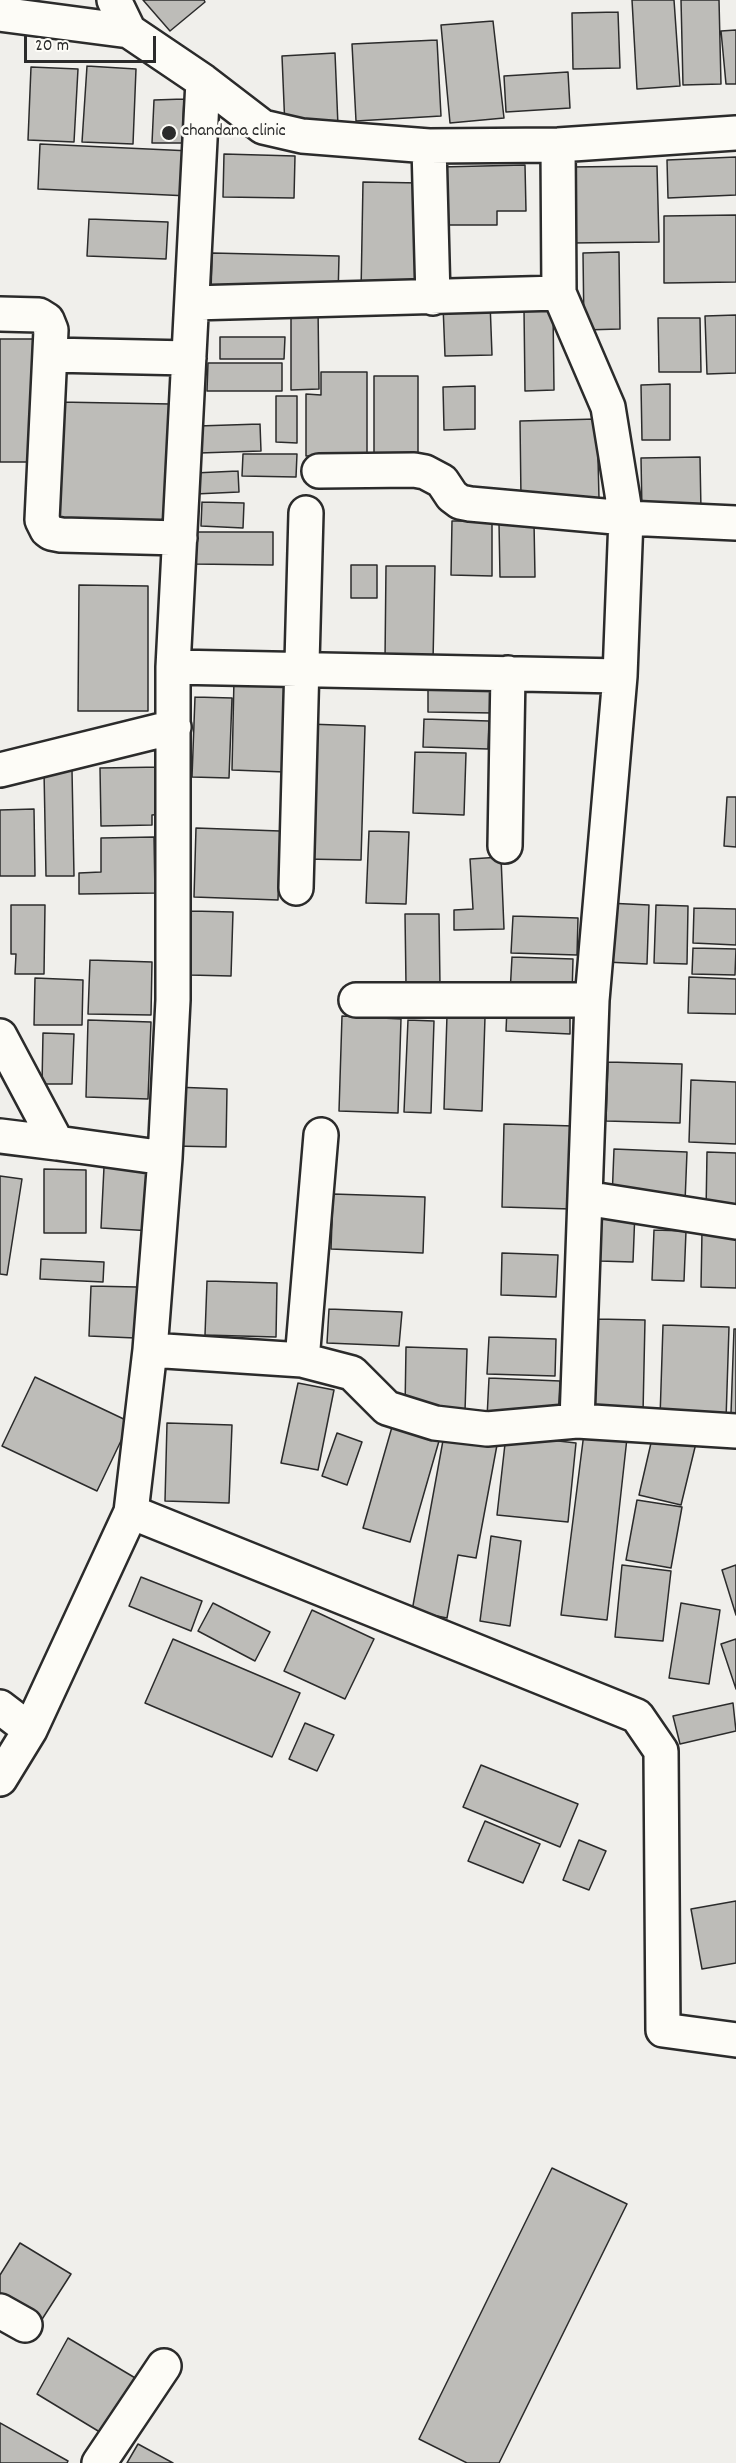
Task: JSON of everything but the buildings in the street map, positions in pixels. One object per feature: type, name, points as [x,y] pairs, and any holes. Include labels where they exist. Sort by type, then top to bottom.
[{"type":"street","points":[[114,0],[129,31]]},
{"type":"street","points":[[0,14],[129,31],[203,81],[263,127],[302,136],[429,146],[558,145],[736,132]]},
{"type":"street","points":[[0,1779],[30,1730],[131,1512],[150,1350],[165,1158],[173,1000],[173,667],[203,81]]},
{"type":"street","points":[[558,145],[559,293],[608,407],[626,518],[620,676],[592,1000],[577,1421]]},
{"type":"street","points":[[429,146],[433,298]]},
{"type":"street","points":[[192,303],[559,293]]},
{"type":"street","points":[[0,314],[39,315],[47,320],[51,330],[42,520],[46,530],[61,535],[180,538]]},
{"type":"street","points":[[50,354],[189,358]]},
{"type":"street","points":[[319,471],[414,470],[425,472],[442,481],[452,496],[460,502],[626,518],[736,523]]},
{"type":"street","points":[[296,888],[306,513]]},
{"type":"street","points":[[173,667],[620,676]]},
{"type":"street","points":[[505,846],[508,673]]},
{"type":"street","points":[[0,770],[174,727]]},
{"type":"street","points":[[356,1000],[592,1000]]},
{"type":"street","points":[[0,1036],[57,1143]]},
{"type":"street","points":[[302,1360],[321,1135]]},
{"type":"street","points":[[0,1136],[165,1158]]},
{"type":"street","points":[[585,1198],[736,1222]]},
{"type":"street","points":[[150,1350],[302,1360],[352,1373],[387,1408],[435,1423],[487,1429],[577,1421],[736,1431]]},
{"type":"street","points":[[131,1512],[637,1716],[661,1751],[663,2030],[736,2040]]},
{"type":"street","points":[[0,1707],[30,1730]]},
{"type":"street","points":[[99,2463],[164,2366]]},
{"type":"place","name":"chandana clinic","points":[[169,133]]}]
